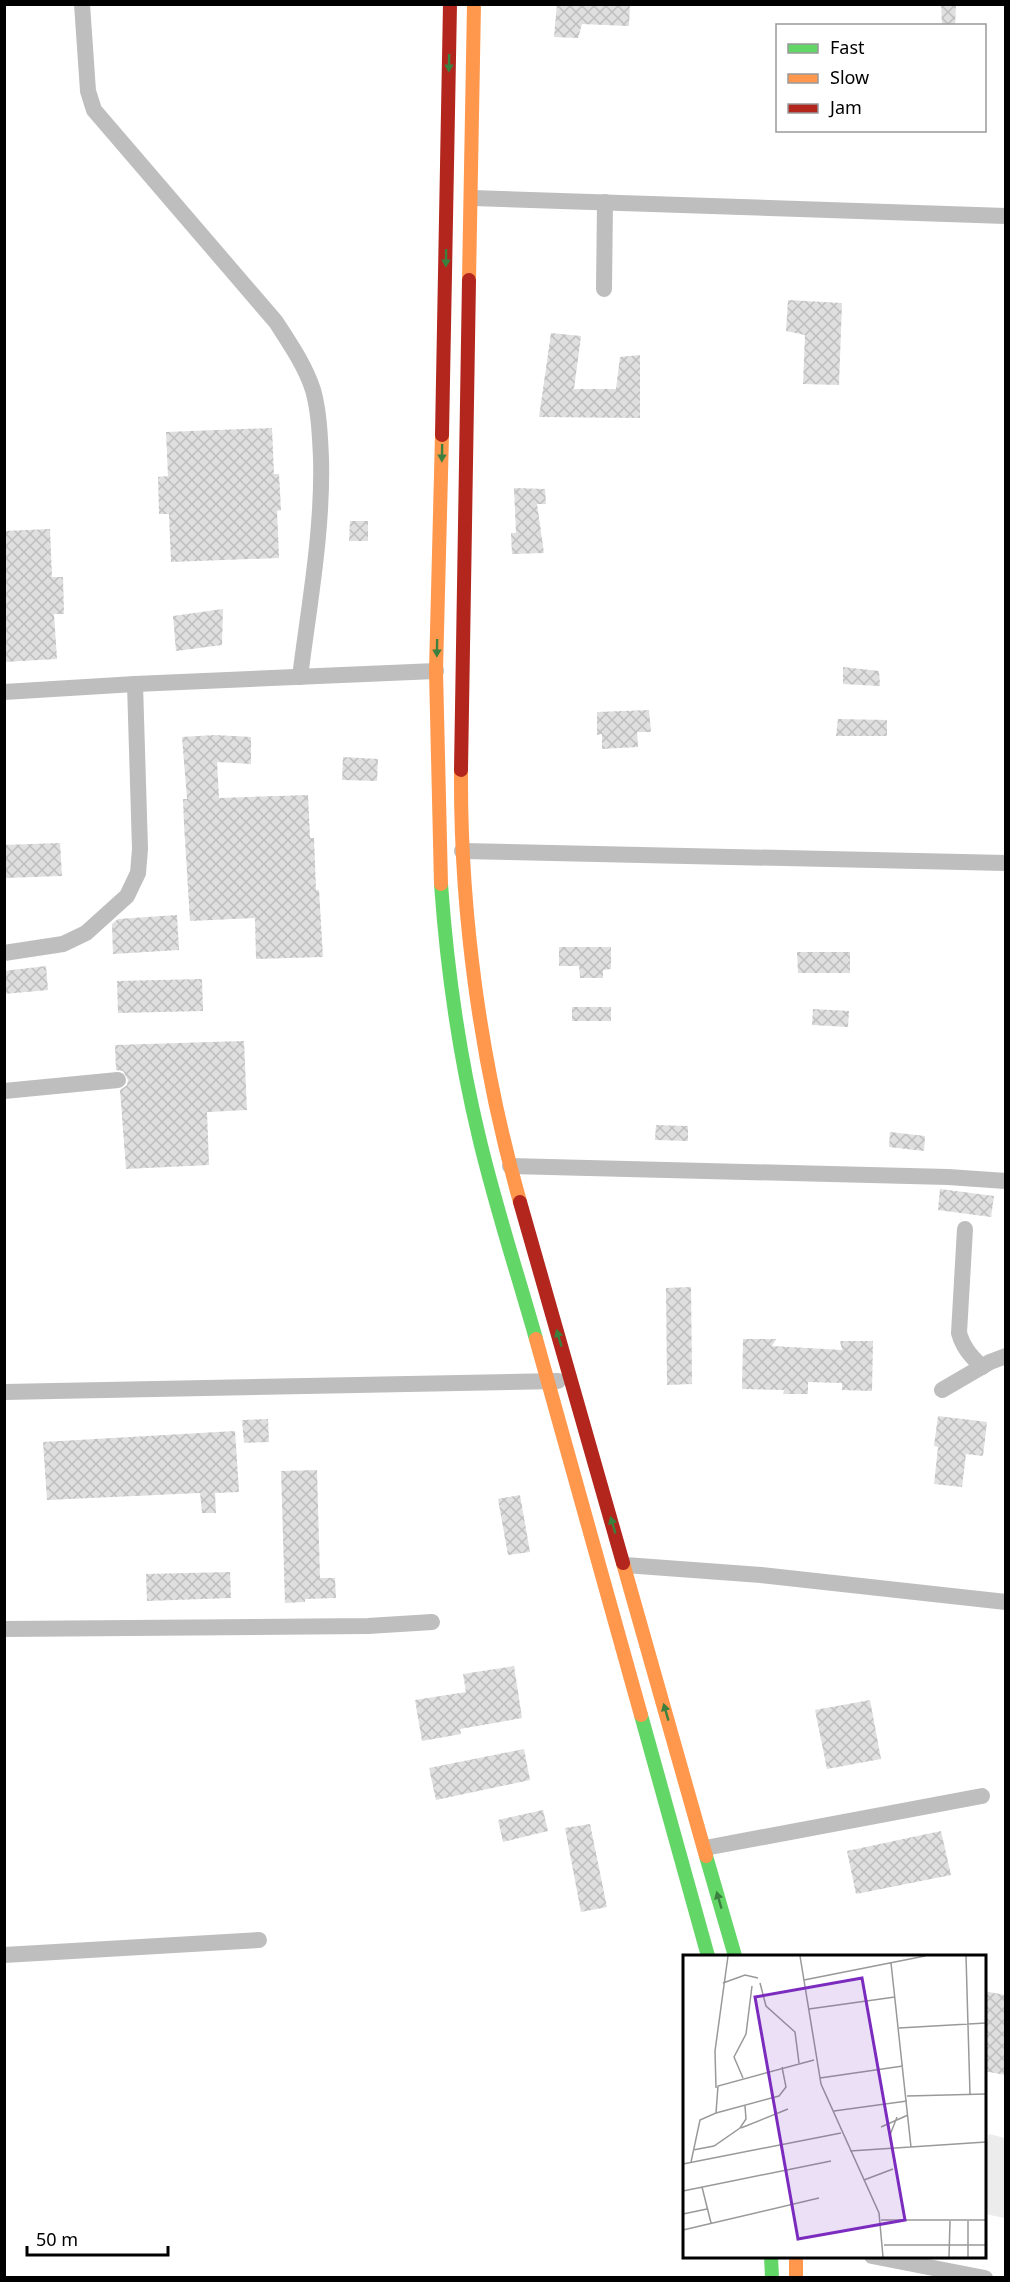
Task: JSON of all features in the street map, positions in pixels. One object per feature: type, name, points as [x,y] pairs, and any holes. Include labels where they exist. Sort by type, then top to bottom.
[{"type":"main road","points":[[450,4],[448,197],[436,671],[438,851],[445,939],[460,1047],[479,1138],[708,1955]]},
{"type":"main road","points":[[474,4],[461,739],[462,851],[481,1020],[510,1166],[735,1955]]},
{"type":"main road","points":[[771,2258],[772,2277]]},
{"type":"main road","points":[[796,2258],[796,2277]]},
{"type":"street","points":[[82,4],[88,92],[94,110],[276,322],[301,360],[313,392],[320,434],[321,480],[319,520],[300,677]]},
{"type":"street","points":[[472,198],[1005,216]]},
{"type":"street","points":[[604,202],[604,289]]},
{"type":"street","points":[[4,692],[436,671]]},
{"type":"street","points":[[4,953],[63,944],[86,933],[127,896],[138,873],[140,849],[135,684]]},
{"type":"street","points":[[462,851],[1005,863]]},
{"type":"street","points":[[4,1091],[118,1080]]},
{"type":"street","points":[[510,1166],[948,1177],[1005,1181]]},
{"type":"street","points":[[965,1230],[959,1332],[968,1354],[982,1366]]},
{"type":"street","points":[[942,1390],[982,1366],[1005,1356]]},
{"type":"street","points":[[4,1392],[571,1380]]},
{"type":"street","points":[[625,1565],[761,1575],[1005,1602]]},
{"type":"street","points":[[4,1629],[368,1626],[432,1622]]},
{"type":"street","points":[[705,1848],[981,1796]]},
{"type":"street","points":[[4,1955],[259,1940]]},
{"type":"street","points":[[883,2258],[985,2277]]},
{"type":"shaded area","points":[[989,2134],[1005,2138],[1005,2218],[986,2214],[986,2145]]},
{"type":"building","points":[[557,4],[630,4],[629,26],[582,24],[578,38],[554,37]]},
{"type":"building","points":[[941,4],[956,4],[955,24],[942,24]]},
{"type":"building","points":[[788,300],[842,303],[839,385],[803,384],[805,335],[786,331]]},
{"type":"building","points":[[551,333],[581,336],[574,389],[616,389],[620,357],[640,355],[640,418],[539,417]]},
{"type":"building","points":[[272,428],[274,474],[279,474],[281,510],[277,511],[279,558],[171,562],[169,514],[159,514],[158,477],[168,476],[166,432]]},
{"type":"building","points":[[514,488],[545,489],[546,504],[537,504],[544,553],[512,554],[511,533],[516,533]]},
{"type":"building","points":[[350,521],[368,521],[368,541],[349,541]]},
{"type":"building","points":[[50,529],[52,577],[63,577],[64,614],[54,614],[57,659],[4,662],[4,531]]},
{"type":"building","points":[[223,609],[222,645],[176,651],[173,616]]},
{"type":"building","points":[[843,667],[879,671],[880,686],[843,684]]},
{"type":"building","points":[[649,710],[651,732],[637,732],[638,747],[602,749],[602,734],[597,735],[597,712]]},
{"type":"building","points":[[838,719],[887,720],[887,736],[836,736]]},
{"type":"building","points":[[215,735],[251,737],[251,764],[217,762],[219,798],[308,795],[310,838],[314,838],[316,890],[319,890],[323,957],[256,959],[255,918],[190,921],[183,799],[187,799],[182,737]]},
{"type":"building","points":[[343,757],[378,759],[377,781],[342,780]]},
{"type":"building","points":[[60,843],[62,876],[4,878],[4,845]]},
{"type":"building","points":[[177,915],[179,950],[113,954],[112,924],[118,919]]},
{"type":"building","points":[[559,947],[611,947],[611,969],[603,970],[603,978],[580,978],[579,966],[559,966]]},
{"type":"building","points":[[797,952],[850,952],[850,973],[798,973]]},
{"type":"building","points":[[46,966],[48,990],[4,994],[4,971]]},
{"type":"building","points":[[202,979],[203,1011],[118,1013],[117,981]]},
{"type":"building","points":[[572,1007],[611,1007],[611,1021],[572,1021]]},
{"type":"building","points":[[813,1009],[849,1011],[848,1027],[812,1025]]},
{"type":"building","points":[[244,1041],[247,1110],[207,1112],[209,1165],[126,1169],[120,1090],[127,1085],[128,1080],[123,1071],[116,1070],[115,1045]]},
{"type":"building","points":[[656,1125],[688,1126],[688,1141],[655,1140]]},
{"type":"building","points":[[890,1132],[925,1136],[924,1151],[889,1147]]},
{"type":"building","points":[[940,1189],[994,1196],[991,1217],[938,1210]]},
{"type":"building","points":[[691,1287],[692,1384],[667,1385],[666,1288]]},
{"type":"building","points":[[743,1339],[776,1339],[772,1346],[842,1350],[840,1341],[873,1341],[872,1391],[842,1390],[842,1383],[808,1382],[808,1394],[783,1394],[784,1390],[742,1389]]},
{"type":"building","points":[[938,1416],[987,1422],[983,1456],[966,1454],[962,1487],[934,1484],[938,1447],[934,1446]]},
{"type":"building","points":[[268,1419],[269,1442],[244,1443],[242,1420]]},
{"type":"building","points":[[235,1431],[239,1492],[215,1493],[216,1513],[202,1513],[200,1493],[47,1500],[43,1442]]},
{"type":"building","points":[[317,1470],[320,1578],[335,1578],[336,1598],[305,1599],[305,1602],[285,1603],[281,1471]]},
{"type":"building","points":[[520,1495],[530,1552],[508,1555],[498,1499]]},
{"type":"building","points":[[230,1572],[231,1598],[147,1601],[146,1574]]},
{"type":"building","points":[[514,1666],[522,1718],[460,1729],[461,1734],[422,1741],[415,1700],[466,1692],[463,1674]]},
{"type":"building","points":[[870,1700],[881,1759],[827,1769],[815,1710]]},
{"type":"building","points":[[524,1749],[530,1780],[436,1800],[429,1768]]},
{"type":"building","points":[[543,1810],[548,1831],[503,1842],[498,1820]]},
{"type":"building","points":[[590,1824],[607,1907],[581,1912],[565,1828]]},
{"type":"building","points":[[941,1831],[951,1875],[856,1894],[847,1851]]},
{"type":"building","points":[[986,1991],[1005,1995],[1005,2075],[986,2071]]},
{"type":"traffic: fast","points":[[441,884],[447,948],[465,1074],[492,1188],[536,1339]]},
{"type":"traffic: fast","points":[[641,1715],[708,1955]]},
{"type":"traffic: fast","points":[[706,1856],[735,1955]]},
{"type":"traffic: fast","points":[[771,2258],[772,2278]]},
{"type":"traffic: slow","points":[[469,280],[474,4]]},
{"type":"traffic: slow","points":[[441,884],[436,671],[442,435]]},
{"type":"traffic: slow","points":[[461,770],[464,879],[475,989],[494,1097],[520,1202]]},
{"type":"traffic: slow","points":[[536,1339],[641,1715]]},
{"type":"traffic: slow","points":[[623,1563],[706,1856]]},
{"type":"traffic: slow","points":[[796,2258],[796,2278]]},
{"type":"traffic: jam","points":[[442,435],[450,4]]},
{"type":"traffic: jam","points":[[461,770],[469,280]]},
{"type":"traffic: jam","points":[[520,1202],[623,1563]]}]
